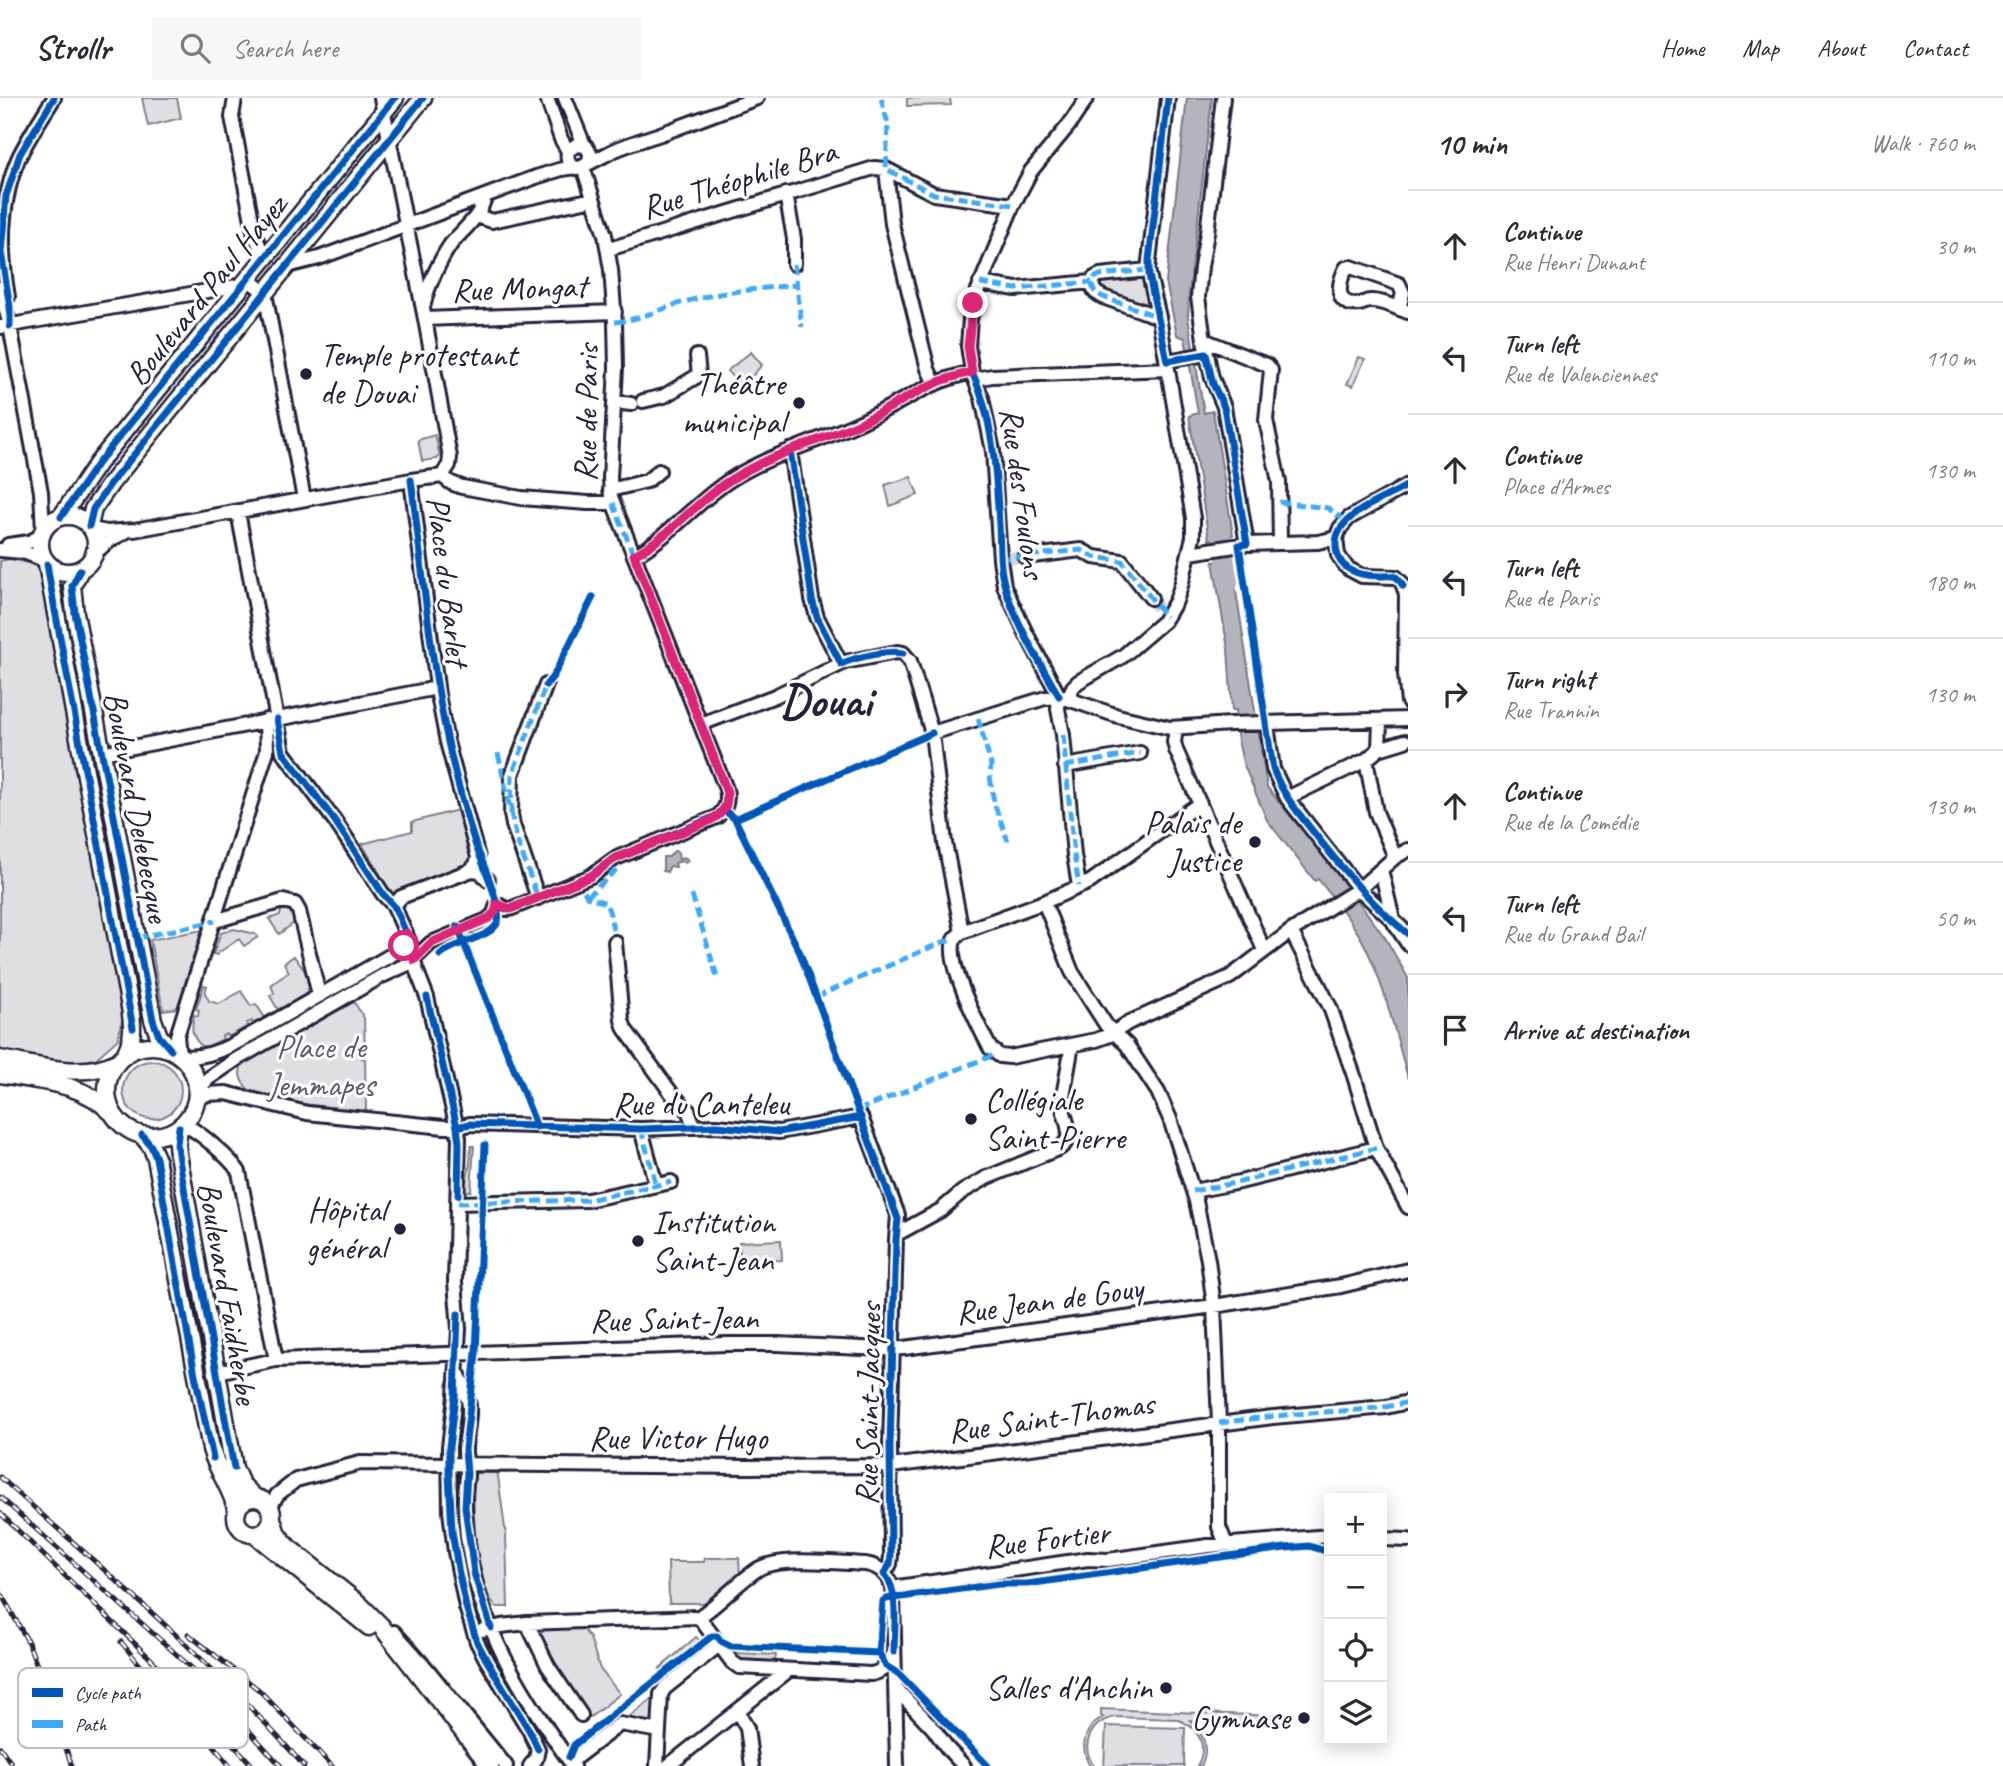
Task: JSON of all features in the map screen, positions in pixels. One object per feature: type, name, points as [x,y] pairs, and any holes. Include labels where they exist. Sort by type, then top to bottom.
[{"type":"main road","name":"Boulevard Paul Hayez","points":[[60,517],[92,471],[267,255],[383,105],[395,98]]},
{"type":"main road","name":"Boulevard Paul Hayez","points":[[90,527],[93,509],[111,483],[423,98]]},
{"type":"main road","points":[[60,517],[75,517],[90,527],[96,541],[88,564],[65,572],[46,562],[40,550],[42,533],[49,524],[60,517]]},
{"type":"main road","name":"Boulevard Delebecque","points":[[46,562],[130,1007],[133,1034],[120,1059]]},
{"type":"main road","name":"Boulevard Delebecque","points":[[80,569],[72,592],[155,1026],[159,1036],[177,1054]]},
{"type":"main road","points":[[0,1059],[77,1071],[101,1069],[134,1050],[145,1046],[160,1046],[177,1054],[193,1073],[196,1096],[190,1115],[180,1126],[163,1135],[142,1135],[126,1128],[97,1100],[70,1086],[0,1074]]},
{"type":"main road","points":[[112,1112],[107,1099],[107,1085],[120,1059]]},
{"type":"main road","name":"Boulevard Faidherbe","points":[[180,1126],[178,1154],[235,1472],[255,1498]]},
{"type":"main road","name":"Boulevard Faidherbe","points":[[142,1135],[156,1158],[211,1449],[237,1512]]},
{"type":"main road","points":[[271,1514],[270,1525],[264,1531],[254,1534],[247,1533],[239,1526],[237,1519],[237,1512],[243,1502],[255,1498],[263,1501],[271,1514],[277,1534],[289,1548],[366,1611],[389,1635],[490,1766]]},
{"type":"main road","points":[[254,1534],[370,1627],[412,1667]]},
{"type":"street","points":[[0,192],[16,150],[47,98]]},
{"type":"street","points":[[5,327],[11,314],[1,252],[6,196],[20,155],[54,98]]},
{"type":"street","points":[[235,98],[232,117],[255,236],[267,255]]},
{"type":"street","points":[[547,98],[570,163],[582,166]]},
{"type":"street","points":[[565,98],[591,155],[582,166]]},
{"type":"street","points":[[287,266],[319,258],[536,177],[582,166],[619,148],[757,98]]},
{"type":"street","name":"Rue des Foulons","points":[[1063,697],[1004,586],[1005,558],[993,451],[982,398],[968,356],[968,340],[971,312],[980,283],[1013,205],[1031,171],[1069,125],[1087,98]]},
{"type":"street","points":[[1079,886],[1059,712],[1063,697],[1078,681],[1123,656],[1162,618],[1180,591],[1193,537],[1194,524],[1168,365],[1148,270],[1168,98]]},
{"type":"street","points":[[1223,98],[1198,297],[1202,355],[1224,407],[1239,545]]},
{"type":"street","points":[[383,105],[450,457],[449,466],[442,476],[462,487],[521,498],[595,504],[647,481],[659,471]]},
{"type":"street","points":[[536,177],[576,145],[605,151],[619,148]]},
{"type":"street","name":"Rue de Paris","points":[[543,896],[591,876],[611,860],[719,816],[728,801],[701,724],[612,497],[615,312],[609,248],[582,166]]},
{"type":"street","name":"Rue Théophile Bra","points":[[609,248],[868,169],[886,169]]},
{"type":"street","points":[[886,169],[934,194],[1013,205]]},
{"type":"street","points":[[886,169],[895,233],[928,369],[935,384]]},
{"type":"street","points":[[786,194],[794,239],[794,264]]},
{"type":"street","points":[[424,313],[428,291],[448,249],[477,216],[485,196]]},
{"type":"street","points":[[477,216],[492,221],[593,199]]},
{"type":"street","points":[[1351,267],[1399,284],[1403,293],[1403,310],[1373,301],[1357,304],[1343,299],[1339,290],[1346,268],[1351,267]]},
{"type":"street","points":[[980,283],[1020,289],[1092,282],[1100,275],[1148,270]]},
{"type":"street","points":[[5,327],[245,282],[265,293],[304,499]]},
{"type":"street","points":[[1092,282],[1096,292],[1103,297],[1159,317]]},
{"type":"street","points":[[0,288],[5,327],[41,492],[42,533],[29,542],[0,548]]},
{"type":"street","name":"Rue Mongat","points":[[424,313],[615,312]]},
{"type":"street","points":[[1203,340],[1268,366],[1271,370],[1266,420],[1279,482],[1280,543]]},
{"type":"street","points":[[634,555],[653,543],[707,496],[747,470],[878,415],[935,384],[974,376],[1168,365],[1183,358],[1202,355]]},
{"type":"street","points":[[615,402],[637,402],[664,396],[699,375],[697,356]]},
{"type":"street","points":[[790,450],[811,599],[841,664]]},
{"type":"street","name":"Place du Barlet","points":[[90,527],[107,533],[134,530],[442,476]]},
{"type":"street","name":"Place du Barlet","points":[[102,753],[437,688],[411,480]]},
{"type":"street","points":[[1408,485],[1349,518],[1336,538],[1338,555],[1347,568],[1362,576],[1396,577],[1403,586],[1408,702]]},
{"type":"street","points":[[41,492],[49,507],[60,517]]},
{"type":"street","points":[[238,512],[271,720],[283,752],[394,906],[427,998]]},
{"type":"street","name":"Place du Barlet","points":[[94,553],[116,537],[134,530]]},
{"type":"street","points":[[1189,553],[1239,545],[1336,538]]},
{"type":"street","points":[[0,548],[23,551],[46,562]]},
{"type":"street","points":[[1024,556],[1081,550],[1094,557],[1122,561],[1151,598]]},
{"type":"street","points":[[701,724],[775,696],[860,657],[903,653],[910,661],[932,733],[958,936],[954,956],[967,1001],[990,1048],[996,1054],[1010,1057],[1096,1040],[1213,986],[1230,977],[1291,931],[1357,890],[1395,857],[1408,850]]},
{"type":"street","points":[[497,904],[510,909],[543,896],[519,846],[511,814],[512,775],[546,685]]},
{"type":"street","points":[[437,688],[447,742],[478,857],[477,863],[470,871]]},
{"type":"street","points":[[932,733],[1045,698],[1063,697],[1118,716],[1176,729],[1231,724],[1404,719],[1407,743],[1379,749],[1366,760],[1287,798]]},
{"type":"street","points":[[271,720],[267,751],[177,1036],[177,1054],[201,1056],[225,1049],[398,951],[405,939]]},
{"type":"street","points":[[1379,749],[1380,720]]},
{"type":"street","points":[[1262,724],[1273,769],[1287,798],[1357,890],[1408,934]]},
{"type":"street","points":[[1176,729],[1176,750],[1264,950]]},
{"type":"street","points":[[1065,766],[1140,753]]},
{"type":"street","points":[[1366,760],[1376,812],[1395,857]]},
{"type":"street","points":[[958,936],[1079,886],[1125,859],[1200,803]]},
{"type":"street","points":[[196,1096],[209,1078],[237,1059],[414,960],[429,944],[487,920],[495,912],[497,904],[476,847]]},
{"type":"street","points":[[1381,870],[1394,923],[1408,944]]},
{"type":"street","points":[[394,906],[401,897],[470,871],[480,872],[488,880]]},
{"type":"street","points":[[215,921],[283,901],[295,904],[299,911],[318,995]]},
{"type":"street","points":[[1044,902],[1072,972],[1106,1025],[1127,1045],[1158,1092],[1170,1119],[1193,1191],[1207,1252],[1214,1306],[1219,1423],[1219,1527],[1226,1545]]},
{"type":"street","points":[[1291,931],[1330,1007],[1376,1148],[1408,1207]]},
{"type":"street","points":[[444,937],[430,951],[423,972],[459,1143],[455,1275],[459,1319],[449,1463],[450,1511],[455,1552],[474,1633],[487,1661],[538,1749],[536,1759],[530,1766]]},
{"type":"street","points":[[615,942],[625,1029],[672,1094],[688,1110],[694,1126]]},
{"type":"street","points":[[897,1234],[941,1210],[962,1192],[986,1178],[1060,1149],[1067,1143],[1070,1132],[1062,1102],[1072,1045]]},
{"type":"street","name":"Rue du Canteleu","points":[[196,1096],[226,1093],[307,1113],[457,1127],[470,1124],[641,1129],[717,1126],[779,1132],[861,1117]]},
{"type":"street","points":[[672,1094],[678,1110],[678,1127]]},
{"type":"street","name":"Rue Saint-Jacques","points":[[861,1117],[898,1215],[892,1349],[891,1561],[884,1574]]},
{"type":"street","points":[[180,1126],[196,1131],[239,1172],[276,1360]]},
{"type":"street","points":[[641,1129],[656,1185]]},
{"type":"street","points":[[1193,1191],[1376,1148]]},
{"type":"street","points":[[458,1203],[582,1201],[671,1182]]},
{"type":"street","name":"Rue Jean de Gouy","points":[[892,1349],[1214,1306],[1341,1286],[1408,1270]]},
{"type":"street","name":"Rue Saint-Jean","points":[[217,1372],[276,1360],[457,1359],[739,1344],[892,1349]]},
{"type":"street","points":[[457,1359],[469,1405],[465,1507],[476,1584],[501,1653],[520,1688],[570,1761]]},
{"type":"street","name":"Rue Saint-Thomas","points":[[891,1466],[1219,1423],[1374,1408],[1408,1402]]},
{"type":"street","name":"Rue Victor Hugo","points":[[271,1514],[275,1499],[296,1480],[360,1463],[891,1466]]},
{"type":"street","points":[[1208,1546],[1219,1527]]},
{"type":"street","name":"Rue Fortier","points":[[892,1588],[1088,1559],[1112,1560],[1208,1546],[1324,1536]]},
{"type":"street","points":[[1387,1539],[1408,1540]]},
{"type":"street","points":[[474,1633],[527,1623],[699,1617],[755,1571],[769,1564],[786,1562],[873,1565],[889,1578],[892,1588],[894,1684],[964,1766]]},
{"type":"street","points":[[366,1611],[391,1630],[416,1656],[506,1766]]},
{"type":"street","points":[[699,1617],[732,1662],[739,1667],[874,1674],[888,1664],[894,1652]]},
{"type":"street","points":[[527,1623],[548,1667],[581,1715]]},
{"type":"street","points":[[657,1766],[663,1691],[719,1645]]},
{"type":"street","points":[[668,1766],[789,1670]]},
{"type":"street","points":[[897,1690],[897,1766]]},
{"type":"street","points":[[737,1711],[747,1728],[752,1766]]},
{"type":"street","points":[[570,1761],[620,1724],[659,1731]]},
{"type":"street","points":[[538,1749],[570,1761]]},
{"type":"green space","points":[[142,98],[177,98],[181,118],[148,126]]},
{"type":"green space","points":[[907,98],[950,98],[951,105],[907,106]]},
{"type":"green space","points":[[1142,275],[1150,309],[1101,289],[1101,278]]},
{"type":"green space","points":[[751,352],[762,365],[742,387],[727,371]]},
{"type":"green space","points":[[1359,357],[1365,359],[1353,386],[1347,384]]},
{"type":"green space","points":[[435,435],[440,456],[422,461],[418,440]]},
{"type":"green space","points":[[911,477],[918,495],[890,506],[885,485]]},
{"type":"green space","points":[[10,559],[39,565],[73,756],[124,1011],[118,1039],[92,1062],[69,1064],[0,1052],[0,561]]},
{"type":"green space","points":[[458,810],[474,863],[393,896],[362,844],[412,831],[412,822]]},
{"type":"green space","points":[[290,905],[298,920],[279,934],[269,919],[280,915],[283,906]]},
{"type":"green space","points":[[234,929],[258,937],[244,946],[239,939],[218,955],[213,954],[221,933]]},
{"type":"green space","points":[[202,930],[177,1008],[163,1010],[150,940]]},
{"type":"green space","points":[[294,956],[307,974],[309,988],[304,995],[278,1010],[270,996],[274,993],[271,985],[289,972],[284,963]]},
{"type":"green space","points":[[204,985],[207,986],[205,993],[209,1001],[219,1004],[241,991],[251,1006],[256,1004],[265,1018],[254,1024],[252,1021],[247,1023],[248,1026],[228,1037],[226,1034],[222,1036],[223,1039],[207,1047],[202,1046],[194,1036],[192,1024],[194,1015],[198,1016],[199,1010],[196,1009]]},
{"type":"green space","name":"Place de Jemmapes","points":[[354,1002],[364,1018],[365,1054],[362,1054],[362,1058],[365,1059],[366,1109],[363,1111],[303,1104],[249,1090],[244,1084],[240,1074],[242,1063]]},
{"type":"green space","points":[[146,1061],[158,1061],[173,1069],[181,1084],[181,1096],[173,1111],[158,1119],[146,1119],[131,1111],[123,1096],[123,1084],[131,1069]]},
{"type":"green space","points":[[471,1146],[474,1146],[471,1191],[464,1191],[470,1164]]},
{"type":"green space","points":[[781,1240],[782,1260],[740,1262],[739,1242]]},
{"type":"green space","points":[[477,1469],[497,1469],[506,1536],[508,1607],[496,1607],[483,1581],[474,1522],[473,1472]]},
{"type":"green space","points":[[705,1558],[739,1558],[740,1576],[705,1603],[669,1603],[668,1562],[704,1562]]},
{"type":"green space","points":[[580,1625],[590,1638],[600,1669],[620,1694],[589,1718],[537,1636],[541,1627]]},
{"type":"green space","points":[[696,1637],[702,1643],[680,1660],[659,1669]]},
{"type":"green space","points":[[732,1654],[776,1655],[775,1661],[733,1659]]},
{"type":"green space","points":[[652,1699],[652,1722],[631,1719],[630,1716]]},
{"type":"green space","points":[[1101,1709],[1275,1716],[1274,1723],[1190,1720],[1204,1741],[1205,1753],[1201,1766],[1197,1766],[1202,1751],[1199,1737],[1184,1722],[1176,1719],[1107,1719],[1090,1735],[1088,1750],[1094,1766],[1090,1766],[1085,1752],[1085,1738],[1091,1726],[1103,1717]]},
{"type":"green space","points":[[1106,1726],[1185,1728],[1184,1766],[1104,1766]]},
{"type":"shaded area","points":[[1187,98],[1212,98],[1188,317],[1204,413],[1213,411],[1233,535],[1209,540],[1189,416],[1198,413],[1185,338],[1177,335],[1166,282]]},
{"type":"shaded area","points":[[1231,560],[1267,787],[1348,887],[1386,939],[1408,978],[1408,1078],[1383,990],[1362,940],[1330,893],[1318,879],[1315,881],[1267,820],[1243,763],[1237,735],[1236,710],[1232,710],[1228,649],[1213,562]]},
{"type":"shaded area","points":[[674,851],[678,852],[679,860],[682,857],[688,861],[675,863],[676,867],[670,866],[667,872],[663,871],[663,857],[669,857]]},
{"type":"waterway","points":[[1218,514],[1229,583]]},
{"type":"tunnel","points":[[1009,558],[1025,557]]},
{"type":"tunnel","points":[[1151,598],[1161,612]]},
{"type":"railway","points":[[0,1477],[210,1668]]},
{"type":"railway","points":[[0,1497],[192,1668]]},
{"type":"railway","points":[[0,1513],[160,1668]]},
{"type":"railway","points":[[0,1592],[27,1640],[38,1668]]},
{"type":"railway","points":[[188,1634],[231,1668]]},
{"type":"railway","points":[[121,1642],[142,1668]]},
{"type":"railway","points":[[248,1681],[332,1766]]},
{"type":"railway","points":[[248,1705],[304,1766]]},
{"type":"railway","points":[[248,1730],[281,1766]]},
{"type":"railway","points":[[0,1747],[11,1763]]},
{"type":"railway","points":[[66,1748],[72,1766]]},
{"type":"railway","points":[[215,1748],[230,1766]]},
{"type":"railway","points":[[236,1748],[253,1766]]},
{"type":"marked path","points":[[881,98],[888,124],[886,169],[934,194],[1013,205]]},
{"type":"marked path","points":[[794,264],[802,327]]},
{"type":"marked path","points":[[1148,270],[1100,275],[1094,278],[1092,285],[1095,292],[1103,297],[1159,317]]},
{"type":"marked path","points":[[980,283],[1016,289],[1092,282]]},
{"type":"marked path","points":[[615,322],[715,295],[796,285]]},
{"type":"marked path","points":[[1279,502],[1328,508],[1345,521]]},
{"type":"marked path","points":[[613,503],[634,556]]},
{"type":"marked path","points":[[1000,559],[1081,550],[1094,557],[1122,561],[1166,617]]},
{"type":"marked path","points":[[511,814],[512,775],[549,681]]},
{"type":"marked path","points":[[978,718],[991,765],[994,803],[1008,841]]},
{"type":"marked path","points":[[1063,735],[1079,886]]},
{"type":"marked path","points":[[498,753],[517,840],[538,898]]},
{"type":"marked path","points":[[1065,766],[1140,753]]},
{"type":"marked path","points":[[587,897],[620,866]]},
{"type":"marked path","points":[[584,891],[587,897],[606,903],[614,935]]},
{"type":"marked path","points":[[692,895],[718,980]]},
{"type":"marked path","points":[[137,938],[215,921]]},
{"type":"marked path","points":[[816,997],[943,942],[954,940]]},
{"type":"marked path","points":[[858,1110],[996,1054]]},
{"type":"marked path","points":[[641,1129],[656,1185]]},
{"type":"marked path","points":[[1193,1191],[1376,1148]]},
{"type":"marked path","points":[[458,1203],[588,1200],[671,1182]]},
{"type":"marked path","points":[[1219,1423],[1372,1409],[1408,1402]]},
{"type":"cycle path","points":[[10,326],[10,307],[1,252],[6,196],[20,154],[54,98]]},
{"type":"cycle path","points":[[61,517],[98,463],[395,98]]},
{"type":"cycle path","points":[[89,526],[93,509],[111,483],[423,98]]},
{"type":"cycle path","points":[[1168,98],[1149,275],[1167,361],[1206,354],[1213,384],[1224,407],[1247,544],[1239,545],[1273,769],[1293,805],[1328,851],[1372,901],[1408,934]]},
{"type":"cycle path","points":[[972,372],[985,409],[993,447],[1000,562],[1005,588],[1026,636],[1059,696]]},
{"type":"cycle path","points":[[790,450],[812,599],[817,617],[841,664],[872,655],[903,653]]},
{"type":"cycle path","points":[[411,480],[430,638],[443,717],[468,820],[498,914],[498,921],[489,932],[440,955]]},
{"type":"cycle path","points":[[1403,586],[1394,576],[1364,575],[1350,570],[1340,561],[1336,546],[1343,525],[1352,516],[1408,485]]},
{"type":"cycle path","points":[[47,564],[133,1028]]},
{"type":"cycle path","points":[[80,570],[72,586],[75,613],[153,1020],[159,1036],[171,1050]]},
{"type":"cycle path","points":[[546,685],[554,675],[593,597]]},
{"type":"cycle path","points":[[277,719],[283,752],[394,906],[406,933]]},
{"type":"cycle path","points":[[497,904],[506,909],[513,908],[591,876],[614,859],[719,815],[726,806],[727,793],[701,724]]},
{"type":"cycle path","points":[[735,819],[932,733]]},
{"type":"cycle path","points":[[724,810],[735,819],[800,953],[898,1219],[890,1445],[891,1556],[884,1574],[889,1581],[894,1600],[894,1652]]},
{"type":"cycle path","points":[[457,926],[537,1127]]},
{"type":"cycle path","points":[[427,997],[457,1127],[458,1195]]},
{"type":"cycle path","points":[[457,1127],[470,1124],[641,1129],[717,1126],[779,1132],[861,1117]]},
{"type":"cycle path","points":[[179,1127],[178,1154],[234,1468]]},
{"type":"cycle path","points":[[142,1135],[156,1158],[195,1375],[213,1458]]},
{"type":"cycle path","points":[[485,1145],[476,1353],[465,1449],[465,1507],[474,1573],[491,1628]]},
{"type":"cycle path","points":[[458,1314],[455,1396],[449,1447],[452,1531],[458,1569],[477,1642],[538,1749]]},
{"type":"cycle path","points":[[879,1653],[883,1601],[886,1599],[999,1584],[1027,1584],[1285,1548],[1309,1546],[1324,1550]]},
{"type":"cycle path","points":[[569,1757],[574,1745],[712,1636],[717,1636],[731,1646],[879,1653]]},
{"type":"cycle path","points":[[879,1653],[886,1666],[899,1674],[988,1766]]},
{"type":"place","name":"Temple protestant de Douai","points":[[306,374]]},
{"type":"place","name":"Théâtre municipal","points":[[799,403]]},
{"type":"place","name":"Palais de Justice","points":[[1255,842]]},
{"type":"place","name":"Collégiale Saint-Pierre","points":[[971,1119]]},
{"type":"place","name":"Hôpital général","points":[[400,1229]]},
{"type":"place","name":"Institution Saint-Jean","points":[[638,1241]]},
{"type":"place","name":"Salles d'Anchin","points":[[1166,1688]]},
{"type":"place","name":"Gymnase","points":[[1304,1718]]},
{"type":"district","name":"Douai","points":[[826,700]]},
{"type":"route","points":[[404,946],[406,933],[414,960],[431,943],[492,916],[497,904],[510,909],[548,894],[591,876],[611,860],[721,814],[728,801],[726,789],[634,555],[648,548],[707,496],[747,470],[772,457],[878,415],[935,384],[972,372],[968,346],[973,303]]}]
